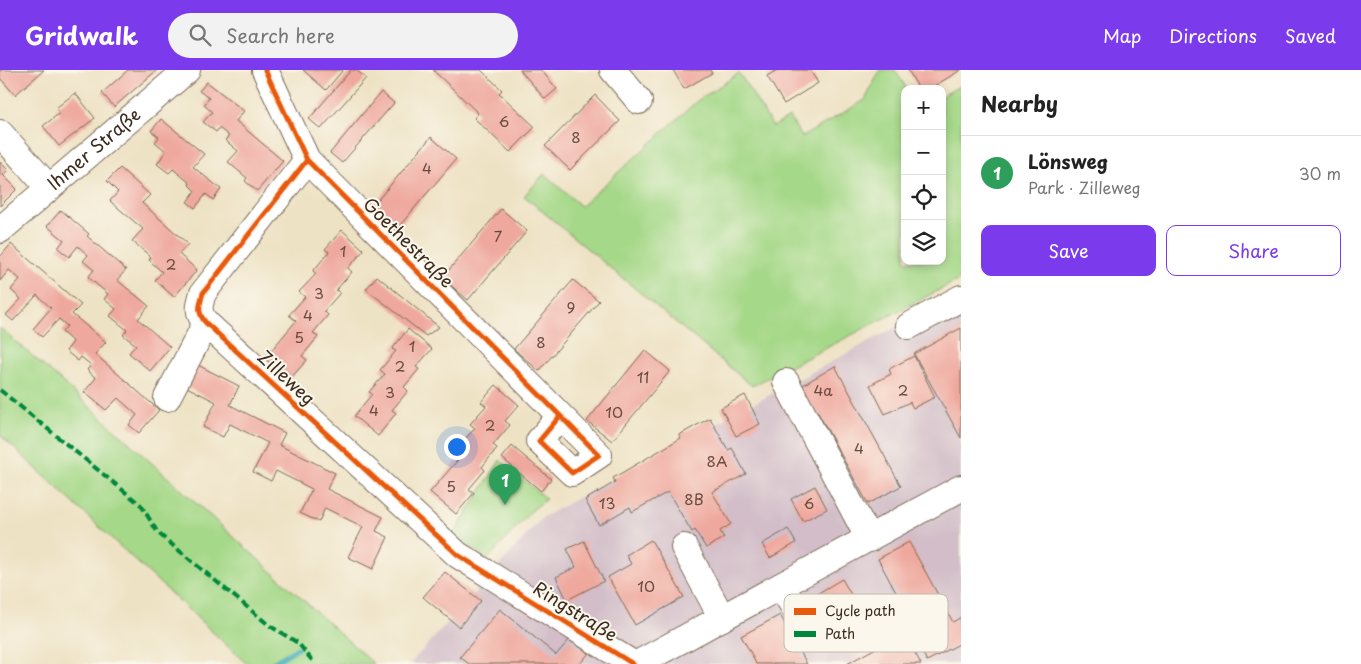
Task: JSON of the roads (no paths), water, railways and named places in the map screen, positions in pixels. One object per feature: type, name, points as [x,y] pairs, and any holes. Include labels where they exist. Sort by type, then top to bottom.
[{"type":"street","name":"Ihmer Straße","points":[[0,230],[187,70]]},
{"type":"street","name":"Goethestraße","points":[[265,70],[306,160],[560,416]]},
{"type":"street","points":[[613,70],[639,101]]},
{"type":"street","points":[[0,133],[49,188]]},
{"type":"street","points":[[167,398],[206,324],[201,317],[199,307],[203,293],[306,160]]},
{"type":"street","points":[[908,326],[961,298]]},
{"type":"street","name":"Zilleweg","points":[[206,324],[458,555],[502,583]]},
{"type":"street","points":[[786,382],[869,539]]},
{"type":"street","name":"Ringstraße","points":[[502,583],[635,664],[961,488]]},
{"type":"street","points":[[684,547],[722,618]]},
{"type":"street","points":[[781,586],[786,594]]},
{"type":"waterway","points":[[271,664],[298,648]]},
{"type":"place","name":"Lönsweg","points":[[505,505]]}]
